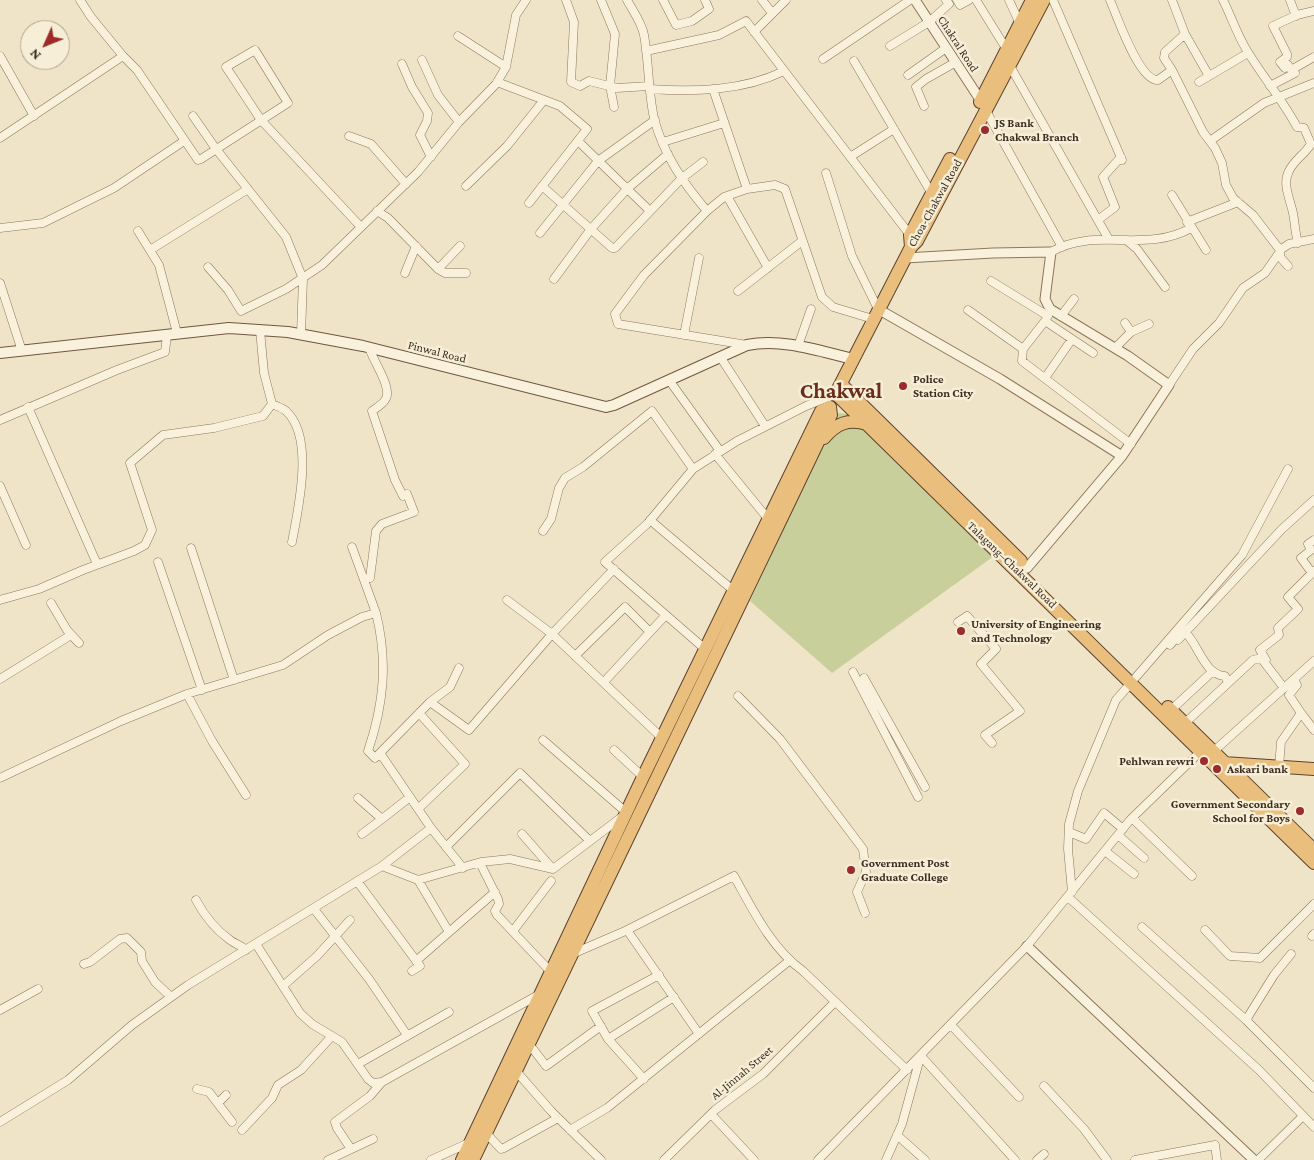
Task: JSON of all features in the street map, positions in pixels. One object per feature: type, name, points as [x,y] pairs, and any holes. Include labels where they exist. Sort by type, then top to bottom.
[{"type":"highway","points":[[911,241],[932,194],[983,105],[1007,50],[1032,0]]},
{"type":"highway","name":"Choa-Chakwal Road","points":[[830,407],[875,314],[905,258],[911,241],[917,241],[983,105],[1010,66],[1044,0]]},
{"type":"highway","name":"Talagang–Chakwal Road","points":[[838,389],[867,424],[1023,570]]},
{"type":"highway","name":"Talagang–Chakwal Road","points":[[838,389],[1289,831],[1314,850]]},
{"type":"highway","points":[[462,1160],[643,777],[821,411],[830,407],[831,415],[812,456],[570,955],[473,1160]]},
{"type":"highway","points":[[812,456],[826,436],[839,425],[851,421],[867,424]]},
{"type":"highway","name":"Talagang–Chakwal Road","points":[[1134,680],[1185,723],[1214,757]]},
{"type":"highway","points":[[1214,757],[1279,767],[1314,769]]},
{"type":"highway","name":"Talagang–Chakwal Road","points":[[1289,831],[1314,863]]},
{"type":"main road","name":"Pinwal Road","points":[[0,353],[229,328],[260,330],[301,334],[369,347],[606,407],[614,406],[747,346],[762,342],[798,346],[853,359]]},
{"type":"street","points":[[80,0],[91,17],[137,70],[198,160],[216,149],[261,120],[288,102],[255,50],[226,67],[261,120],[360,226]]},
{"type":"street","points":[[208,267],[228,290],[241,311],[302,279],[322,265],[360,226],[406,184],[459,122],[497,82],[506,67],[516,15],[526,0]]},
{"type":"street","points":[[566,0],[574,22],[572,82],[580,86],[589,81],[617,88],[713,89],[766,80],[784,71]]},
{"type":"street","points":[[601,0],[615,34],[610,86],[614,107]]},
{"type":"street","points":[[627,0],[644,32],[649,87],[655,120],[663,142],[681,179],[707,211]]},
{"type":"street","points":[[663,0],[676,25],[692,21],[709,9],[705,0]]},
{"type":"street","points":[[762,0],[772,14]]},
{"type":"street","points":[[754,32],[786,0]]},
{"type":"street","points":[[823,59],[910,0]]},
{"type":"street","name":"Chakral Road","points":[[915,0],[983,105]]},
{"type":"street","points":[[890,46],[929,22],[949,4],[946,0]]},
{"type":"street","points":[[957,0],[960,5],[969,0]]},
{"type":"street","points":[[976,0],[1007,50]]},
{"type":"street","points":[[1009,0],[1020,24]]},
{"type":"street","points":[[1053,0],[1121,158],[1103,177],[1115,207],[1098,220]]},
{"type":"street","points":[[1110,0],[1124,38],[1136,59],[1152,79],[1158,80],[1172,70]]},
{"type":"street","points":[[1172,0],[1185,34],[1209,76]]},
{"type":"street","points":[[1223,0],[1248,53],[1277,97],[1285,105],[1297,127],[1304,128],[1311,144],[1306,153],[1289,170],[1286,188],[1294,216],[1293,222],[1298,243]]},
{"type":"street","points":[[1290,0],[1296,16]]},
{"type":"street","points":[[1300,88],[1294,71],[1288,65],[1284,68],[1280,62],[1287,57],[1287,54],[1273,26],[1314,11]]},
{"type":"street","points":[[646,51],[720,35],[746,21],[850,157],[911,241]]},
{"type":"street","points":[[1185,34],[1163,55],[1222,164],[1226,185],[1234,198],[1253,215],[1288,266]]},
{"type":"street","points":[[458,36],[506,67]]},
{"type":"street","points":[[908,75],[946,48]]},
{"type":"street","points":[[1200,82],[1248,53]]},
{"type":"street","points":[[0,56],[34,116]]},
{"type":"street","points":[[1,136],[123,56]]},
{"type":"street","points":[[1270,86],[1314,57]]},
{"type":"street","points":[[422,60],[438,95],[459,122]]},
{"type":"street","points":[[854,61],[932,194]]},
{"type":"street","points":[[924,106],[916,87],[956,62]]},
{"type":"street","points":[[402,64],[412,87],[428,113],[420,135],[431,157]]},
{"type":"street","points":[[1010,66],[1108,238]]},
{"type":"street","points":[[497,82],[560,106],[585,126],[586,131],[529,204]]},
{"type":"street","points":[[1210,141],[1264,102],[1314,83]]},
{"type":"street","points":[[713,89],[747,189]]},
{"type":"street","points":[[466,186],[507,146],[544,100]]},
{"type":"street","points":[[983,105],[1062,247]]},
{"type":"street","points":[[194,116],[216,149],[286,237],[302,279],[301,334]]},
{"type":"street","points":[[540,234],[598,160],[655,120]]},
{"type":"street","points":[[663,142],[724,123]]},
{"type":"street","points":[[850,157],[894,129]]},
{"type":"street","points":[[349,136],[371,144],[406,184]]},
{"type":"street","points":[[0,228],[43,223],[50,220],[114,188],[184,141]]},
{"type":"street","points":[[578,141],[650,211]]},
{"type":"street","points":[[554,279],[591,229],[627,189],[668,154]]},
{"type":"street","points":[[542,186],[562,205],[615,248],[681,179],[703,162]]},
{"type":"street","points":[[826,172],[852,256],[875,314]]},
{"type":"street","points":[[747,346],[618,324],[615,314],[644,274],[707,211],[727,196],[747,189],[776,184],[785,190],[822,297],[827,304],[875,314],[1000,379],[1122,456]]},
{"type":"street","points":[[150,250],[248,189]]},
{"type":"street","points":[[1172,195],[1206,250]]},
{"type":"street","points":[[727,196],[768,268]]},
{"type":"street","points":[[905,258],[993,252],[1051,252],[1062,247],[1108,238],[1145,242],[1169,238],[1189,225],[1238,202]]},
{"type":"street","points":[[377,211],[388,218],[438,269],[445,273],[466,273]]},
{"type":"street","points":[[0,420],[117,370],[165,352],[172,334],[159,265],[138,231]]},
{"type":"street","points":[[1023,570],[1122,456],[1193,349],[1219,323],[1243,288],[1265,273],[1280,252],[1289,244],[1314,239]]},
{"type":"street","points":[[1126,240],[1137,249],[1165,287]]},
{"type":"street","points":[[738,291],[802,241]]},
{"type":"street","points":[[405,273],[416,246]]},
{"type":"street","points":[[438,269],[460,246]]},
{"type":"street","points":[[1051,252],[1045,300],[1050,309],[1114,348],[1168,385]]},
{"type":"street","points":[[684,335],[699,258]]},
{"type":"street","points":[[991,281],[1048,316],[1023,349],[1022,361],[1131,444]]},
{"type":"street","points":[[0,283],[22,351]]},
{"type":"street","points":[[1061,316],[1074,299]]},
{"type":"street","points":[[798,346],[812,309]]},
{"type":"street","points":[[968,310],[1023,349]]},
{"type":"street","points":[[1045,321],[1093,353]]},
{"type":"street","points":[[1125,323],[1131,332]]},
{"type":"street","points":[[1114,348],[1131,332],[1149,324]]},
{"type":"street","points":[[260,330],[264,373],[272,404],[286,411],[294,423],[300,442],[303,482],[292,542]]},
{"type":"street","points":[[1045,378],[1072,339]]},
{"type":"street","points":[[369,347],[386,382],[388,395],[385,401],[372,410],[395,480],[403,496],[407,494],[414,512],[382,524],[376,531],[370,578]]},
{"type":"street","points":[[721,358],[766,426]]},
{"type":"street","points":[[669,380],[718,453],[769,520]]},
{"type":"street","points":[[705,649],[605,562],[650,520],[693,469],[766,426],[838,389]]},
{"type":"street","points":[[0,600],[39,589],[98,564],[134,552],[145,545],[152,530],[130,463],[163,435],[214,428],[263,416],[272,404]]},
{"type":"street","points":[[28,407],[98,564]]},
{"type":"street","points":[[544,531],[551,519],[559,488],[565,478],[620,438],[652,411],[693,469]]},
{"type":"street","points":[[1288,469],[1242,555],[1116,700],[1078,791],[1069,832],[1068,849],[1070,894],[1259,1070],[1314,1127]]},
{"type":"street","points":[[0,486],[26,545]]},
{"type":"street","points":[[1162,647],[1165,650],[1185,632],[1282,529],[1314,500]]},
{"type":"street","points":[[650,520],[734,591]]},
{"type":"street","points":[[1314,540],[1308,544],[1311,550],[1301,558],[1311,574],[1314,584]]},
{"type":"street","points":[[352,547],[376,613],[381,633],[385,674],[383,696],[368,751],[375,758],[430,702],[450,687],[458,668]]},
{"type":"street","points":[[191,548],[234,680]]},
{"type":"street","points":[[158,562],[202,690]]},
{"type":"street","points":[[430,702],[469,730],[552,634],[614,569]]},
{"type":"street","points":[[1264,662],[1266,660],[1260,650],[1279,635],[1278,628],[1298,609],[1288,597],[1311,574]]},
{"type":"street","points":[[507,600],[552,634],[662,738]]},
{"type":"street","points":[[0,680],[71,635],[79,643],[67,630],[51,603]]},
{"type":"street","points":[[575,656],[625,607],[650,632]]},
{"type":"street","points":[[0,778],[121,721],[187,694],[283,665],[328,635],[362,617],[376,613]]},
{"type":"street","points":[[604,682],[666,614]]},
{"type":"street","points":[[958,622],[967,616],[996,649],[980,664],[1020,711],[985,735],[992,743]]},
{"type":"street","points":[[1185,632],[1212,671],[1219,676],[1225,676],[1228,684]]},
{"type":"street","points":[[1185,723],[1253,660],[1261,658],[1284,688]]},
{"type":"street","points":[[818,1160],[1027,946],[1132,818],[1214,757],[1284,688],[1314,662]]},
{"type":"street","points":[[1171,710],[1212,671]]},
{"type":"street","points":[[853,672],[918,797]]},
{"type":"street","points":[[864,678],[925,787]]},
{"type":"street","points":[[1294,679],[1297,685],[1289,695],[1314,730]]},
{"type":"street","points":[[187,694],[212,741],[246,795]]},
{"type":"street","points":[[738,696],[780,738],[863,849],[866,872],[857,892],[865,913]]},
{"type":"street","points":[[418,809],[465,764],[419,713]]},
{"type":"street","points":[[1279,767],[1282,742],[1301,713]]},
{"type":"street","points":[[543,740],[627,813],[553,869]]},
{"type":"street","points":[[614,750],[643,777]]},
{"type":"street","points":[[380,753],[431,828],[463,868]]},
{"type":"street","points":[[446,847],[520,773],[590,841]]},
{"type":"street","points":[[362,834],[410,797]]},
{"type":"street","points":[[358,798],[382,819]]},
{"type":"street","points":[[1069,832],[1086,839],[1104,813],[1144,858]]},
{"type":"street","points":[[1132,818],[1192,876]]},
{"type":"street","points":[[1,1120],[68,1080],[132,1025],[171,997],[382,866],[431,828]]},
{"type":"street","points":[[522,834],[553,869]]},
{"type":"street","points":[[1105,851],[1134,874]]},
{"type":"street","points":[[382,866],[418,880],[480,863],[510,859],[553,869]]},
{"type":"street","points":[[480,863],[499,904],[496,911],[497,915],[551,972]]},
{"type":"street","points":[[570,955],[627,930],[734,876],[759,919],[790,961],[907,1070]]},
{"type":"street","points":[[418,880],[448,932]]},
{"type":"street","points":[[357,881],[420,966],[412,971]]},
{"type":"street","points":[[513,931],[551,881]]},
{"type":"street","points":[[416,961],[495,892]]},
{"type":"street","points":[[196,900],[205,915],[230,940],[241,944],[246,950]]},
{"type":"street","points":[[1205,930],[1230,956],[1260,958],[1314,904]]},
{"type":"street","points":[[314,909],[369,979],[406,1036]]},
{"type":"street","points":[[283,986],[350,920]]},
{"type":"street","points":[[1142,928],[1246,1020],[1314,1088]]},
{"type":"street","points":[[627,930],[699,1034]]},
{"type":"street","points":[[84,964],[90,962],[120,939],[127,938],[141,952],[142,961],[155,982],[171,997]]},
{"type":"street","points":[[256,944],[300,1013],[312,1024],[342,1042],[373,1083],[382,1082]]},
{"type":"street","points":[[1027,946],[1254,1160]]},
{"type":"street","points":[[1246,1020],[1269,983],[1291,954]]},
{"type":"street","points":[[570,1130],[607,1108],[790,961]]},
{"type":"street","points":[[644,1079],[608,1039],[592,1010],[659,975]]},
{"type":"street","points":[[0,1010],[38,989]]},
{"type":"street","points":[[351,1149],[335,1122],[370,1096],[382,1082],[542,993]]},
{"type":"street","points":[[608,1039],[674,997]]},
{"type":"street","name":"Al-Jinnah Street","points":[[664,1160],[711,1114],[763,1074],[835,1002]]},
{"type":"street","points":[[358,1064],[449,1012]]},
{"type":"street","points":[[951,1025],[1019,1097]]},
{"type":"street","points":[[533,1048],[546,1066],[601,1026]]},
{"type":"street","points":[[242,1130],[272,1098],[278,1085],[287,1081],[301,1070],[332,1036]]},
{"type":"street","points":[[886,1160],[902,1124],[921,1056]]},
{"type":"street","points":[[921,1056],[1015,1160]]},
{"type":"street","points":[[516,1071],[596,1159]]},
{"type":"street","points":[[1044,1086],[1084,1129],[1107,1160]]},
{"type":"street","points":[[197,1089],[209,1092],[219,1102],[232,1122]]},
{"type":"street","points":[[219,1102],[226,1095]]},
{"type":"street","points":[[711,1114],[754,1160]]},
{"type":"street","points":[[1258,1160],[1303,1116]]},
{"type":"street","points":[[486,1133],[501,1149],[558,1118]]},
{"type":"street","points":[[898,1135],[925,1160]]},
{"type":"street","points":[[328,1160],[373,1139]]},
{"type":"street","points":[[431,1160],[471,1142]]},
{"type":"street","points":[[1135,1160],[1215,1145],[1217,1160]]},
{"type":"street","points":[[1037,1160],[1044,1154]]},
{"type":"green space","points":[[838,413],[848,414],[994,556],[832,673],[750,601]]},
{"type":"place","name":"JS Bank Chakwal Branch","points":[[985,130]]},
{"type":"place","name":"Police Station City","points":[[903,386]]},
{"type":"place","name":"University of Engineering and Technology","points":[[961,631]]},
{"type":"place","name":"Pehlwan rewri","points":[[1204,761]]},
{"type":"place","name":"Askari bank","points":[[1217,769]]},
{"type":"place","name":"Government Secondary School for Boys","points":[[1300,811]]},
{"type":"place","name":"Government Post Graduate College","points":[[851,870]]},
{"type":"district","name":"Chakwal","points":[[841,391]]}]
